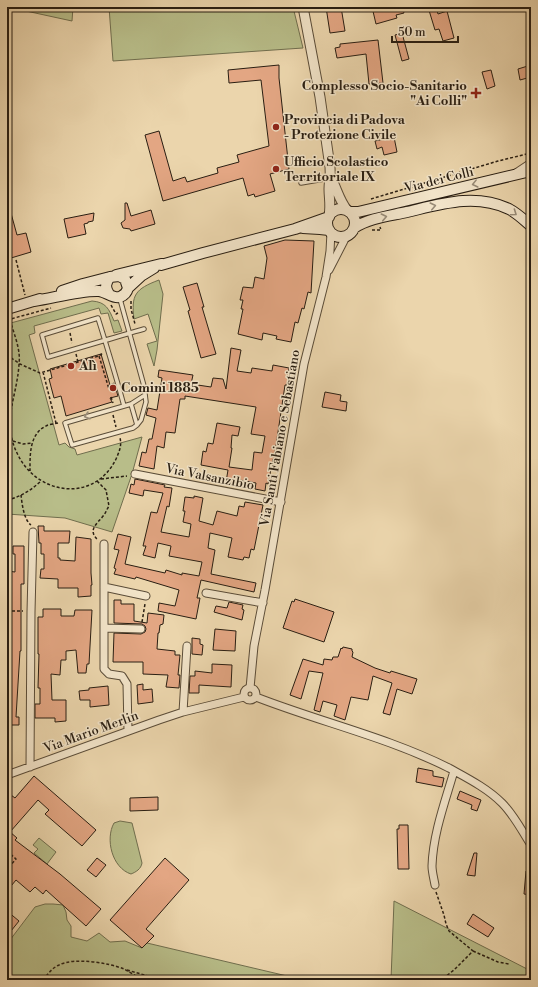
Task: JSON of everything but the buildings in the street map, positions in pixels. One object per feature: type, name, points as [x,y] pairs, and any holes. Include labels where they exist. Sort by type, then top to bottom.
[{"type":"main road","points":[[512,175],[531,171]]},
{"type":"main road","name":"Via dei Colli","points":[[7,309],[83,284],[161,265],[295,228],[329,216],[334,211],[340,209],[358,212],[512,175]]},
{"type":"main road","name":"Via dei Colli","points":[[295,228],[311,228],[330,231],[336,236],[342,237],[347,235],[362,222],[450,202],[478,201],[494,203],[510,210],[531,226]]},
{"type":"main road","points":[[348,211],[354,219],[354,228]]},
{"type":"main road","points":[[329,216],[327,223],[330,231]]},
{"type":"main road","name":"Via dei Colli","points":[[34,301],[92,291],[104,292],[109,298],[120,297],[130,292],[141,276],[161,264]]},
{"type":"main road","points":[[109,298],[106,283],[113,276],[122,277],[125,279],[130,292]]},
{"type":"street","points":[[303,7],[320,97],[331,178],[338,192],[341,203],[348,211]]},
{"type":"street","name":"Via dei Colli","points":[[512,175],[531,163]]},
{"type":"street","points":[[329,216],[329,188],[331,178]]},
{"type":"street","name":"Via Santi Fabiano e Sebastiano","points":[[250,688],[254,646],[281,502],[304,364],[326,277],[330,251],[330,231]]},
{"type":"street","name":"Via Santi Fabiano e Sebastiano","points":[[326,277],[347,235]]},
{"type":"street","name":"Via Valsanzibio","points":[[135,474],[281,502]]},
{"type":"street","points":[[30,767],[30,612],[33,532]]},
{"type":"street","points":[[104,544],[104,668],[109,674],[122,676],[127,684],[128,731]]},
{"type":"street","points":[[104,587],[146,596]]},
{"type":"street","points":[[206,593],[263,603]]},
{"type":"street","points":[[104,628],[141,630]]},
{"type":"street","points":[[183,712],[187,646]]},
{"type":"street","points":[[250,688],[256,692],[256,697],[251,701],[248,701],[244,696],[244,691],[250,688]]},
{"type":"street","name":"Via Mario Merlin","points":[[7,775],[183,712],[244,696]]},
{"type":"street","points":[[256,697],[366,734],[419,754],[454,771],[488,791],[502,803],[531,845]]},
{"type":"street","points":[[435,885],[432,867],[434,844],[440,816],[454,771]]},
{"type":"lane","points":[[301,183],[331,178]]},
{"type":"lane","points":[[120,297],[140,368],[145,395],[146,402],[141,420],[133,428],[72,445],[65,423],[131,404],[145,395]]},
{"type":"lane","points":[[124,406],[105,340],[98,318],[42,335],[48,357],[105,340],[144,329]]},
{"type":"lane","points":[[131,404],[137,425]]},
{"type":"path","points":[[368,200],[498,161],[531,153]]},
{"type":"path","points":[[367,230],[381,230],[380,229]]},
{"type":"path","points":[[16,260],[25,295]]},
{"type":"path","points":[[130,292],[130,305],[135,325]]},
{"type":"path","points":[[109,298],[116,314]]},
{"type":"path","points":[[7,320],[56,307]]},
{"type":"path","points":[[10,320],[20,364],[9,416],[12,441],[18,456],[30,471],[41,481],[50,486],[68,490],[80,489],[97,481],[106,474],[112,466],[121,443],[111,410]]},
{"type":"path","points":[[7,355],[30,370],[40,373],[99,356],[103,353]]},
{"type":"path","points":[[99,356],[109,388],[112,385]]},
{"type":"path","points":[[30,471],[29,457],[32,443],[40,430],[46,425],[55,424],[43,372]]},
{"type":"path","points":[[12,441],[23,444],[32,443]]},
{"type":"path","points":[[100,478],[135,474]]},
{"type":"path","points":[[7,500],[24,494],[41,481]]},
{"type":"path","points":[[97,481],[106,490],[109,506],[103,516],[95,524],[92,532],[94,537],[100,543],[104,544]]},
{"type":"path","points":[[21,495],[28,522],[32,526],[33,532]]},
{"type":"path","points":[[141,630],[146,596]]},
{"type":"path","points":[[7,611],[30,612]]},
{"type":"path","points":[[7,851],[16,858],[7,869]]},
{"type":"path","points":[[435,885],[449,930],[473,951],[498,962],[509,964]]},
{"type":"path","points":[[441,980],[454,970],[473,951]]},
{"type":"path","points":[[44,980],[50,970],[60,964],[71,962],[89,962],[124,969],[162,980]]},
{"type":"path","points":[[124,969],[143,980]]},
{"type":"green space","points":[[26,7],[73,7],[72,21],[26,11]]},
{"type":"green space","points":[[109,7],[293,7],[303,48],[113,61]]},
{"type":"green space","points":[[159,280],[163,294],[154,366],[147,344],[157,341],[148,314],[134,319],[133,304],[136,294],[140,290]]},
{"type":"green space","points":[[92,301],[101,303],[106,307],[114,321],[118,320],[122,331],[114,333],[108,313],[101,314],[99,308],[34,326],[35,333],[29,335],[59,445],[65,443],[69,447],[75,449],[77,455],[142,437],[132,474],[112,532],[65,518],[7,514],[7,324]]},
{"type":"green space","points":[[120,821],[132,823],[142,863],[138,870],[131,874],[124,871],[119,866],[110,845],[111,830],[114,823]]},
{"type":"green space","points":[[39,838],[56,852],[47,864],[34,853],[38,849],[33,845]]},
{"type":"green space","points":[[394,901],[531,971],[528,980],[391,980]]},
{"type":"green space","points":[[45,904],[63,905],[67,920],[71,926],[71,937],[87,941],[99,933],[110,942],[125,941],[142,948],[147,943],[304,980],[7,980],[7,944],[35,907]]},
{"type":"place","name":"Complesso Socio-Sanitario \"Ai Colli\"","points":[[476,93]]},
{"type":"place","name":"Provincia di Padova - Protezione Civile","points":[[276,127]]},
{"type":"place","name":"Ufficio Scolastico Territoriale IX","points":[[276,169]]},
{"type":"place","name":"Alì","points":[[71,366]]},
{"type":"place","name":"Comini 1885","points":[[113,388]]}]
